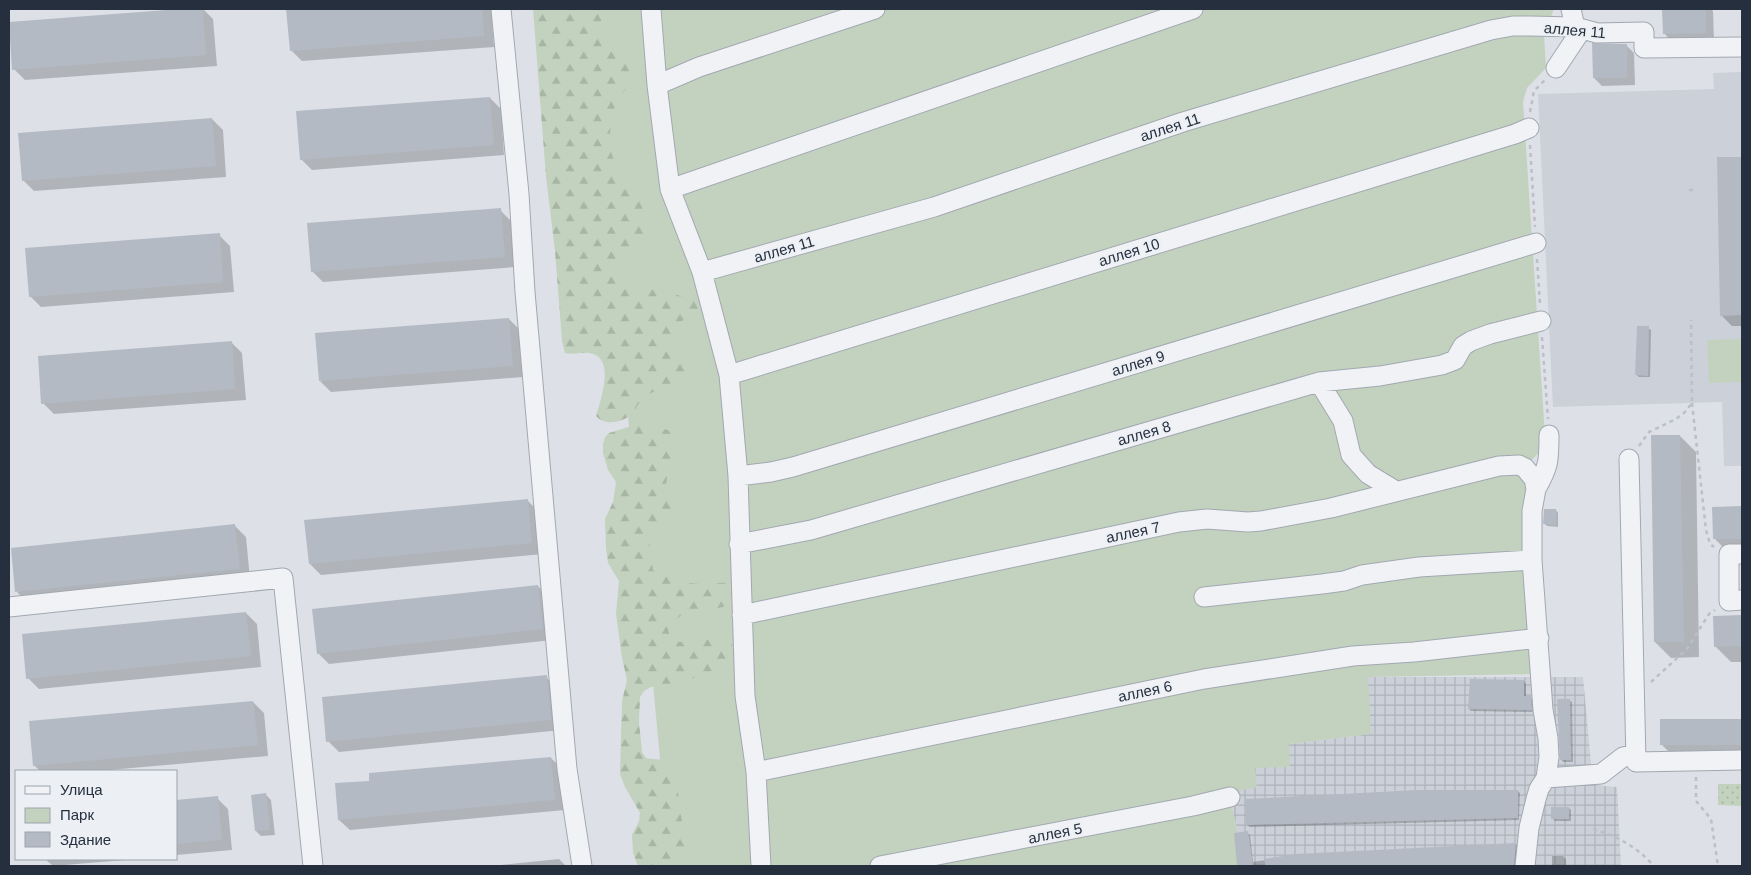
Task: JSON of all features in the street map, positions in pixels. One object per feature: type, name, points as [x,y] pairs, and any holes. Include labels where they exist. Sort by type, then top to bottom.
[{"type":"street","points":[[501,9],[519,194],[525,292],[567,770],[582,866]]},
{"type":"street","points":[[651,9],[657,85],[670,189],[702,272],[729,375],[738,476],[745,696],[756,772],[761,866]]},
{"type":"street","points":[[657,85],[699,67],[875,9]]},
{"type":"street","points":[[670,189],[1193,9]]},
{"type":"street","points":[[1556,68],[1578,28],[1572,9]]},
{"type":"street","name":"аллея 11","points":[[702,272],[934,207],[1183,122],[1491,30],[1513,26],[1578,28],[1597,33],[1644,32],[1644,48],[1742,47]]},
{"type":"street","name":"аллея 10","points":[[729,375],[1515,134],[1529,128]]},
{"type":"street","name":"аллея 9","points":[[738,476],[793,468],[1536,243]]},
{"type":"street","name":"аллея 8","points":[[739,544],[811,530],[1319,382],[1380,376],[1442,365],[1455,360],[1463,346],[1471,341],[1490,334],[1541,322]]},
{"type":"street","points":[[1319,382],[1343,421],[1351,455],[1368,474],[1396,491]]},
{"type":"street","points":[[1525,866],[1536,799],[1546,778],[1549,766],[1532,560],[1532,511],[1536,489],[1546,471],[1549,456],[1548,435]]},
{"type":"street","points":[[1629,459],[1636,762],[1742,760]]},
{"type":"street","name":"аллея 7","points":[[742,616],[1179,522],[1207,519],[1261,521],[1331,508],[1499,466],[1519,465],[1525,468],[1534,479],[1536,489]]},
{"type":"street","points":[[1735,554],[1735,600]]},
{"type":"street","points":[[1204,598],[1344,581],[1362,575],[1420,567],[1532,560]]},
{"type":"street","points":[[9,607],[282,578],[313,866]]},
{"type":"street","name":"аллея 6","points":[[756,772],[1204,679],[1353,656],[1414,652],[1538,638]]},
{"type":"street","points":[[1546,778],[1601,774],[1623,757],[1636,754]]},
{"type":"street","name":"аллея 5","points":[[880,866],[1193,806],[1230,797]]},
{"type":"path","points":[[1690,190],[1695,190]]},
{"type":"path","points":[[1691,320],[1692,403],[1706,530],[1710,544],[1717,549],[1735,554]]},
{"type":"path","points":[[1629,459],[1649,432],[1684,414],[1692,403]]},
{"type":"path","points":[[1634,695],[1662,674],[1687,650],[1709,614],[1735,600]]},
{"type":"path","points":[[1695,761],[1696,801],[1710,818],[1718,866]]},
{"type":"path","points":[[1593,829],[1614,836],[1642,853],[1654,866]]},
{"type":"shaded area","points":[[1742,72],[1742,466],[1724,466],[1722,402],[1553,407],[1538,94],[1714,89],[1713,73]]},
{"type":"shaded area","points":[[1367,677],[1583,677],[1593,785],[1617,787],[1621,866],[1245,866],[1229,793],[1255,768],[1289,744],[1370,734]]},
{"type":"green space","points":[[533,9],[601,9],[603,28],[623,53],[630,74],[628,85],[616,103],[612,117],[610,146],[612,156],[641,205],[651,237],[644,244],[624,254],[617,262],[616,270],[620,276],[637,286],[696,301],[698,308],[695,313],[680,322],[676,329],[676,354],[690,373],[689,381],[649,394],[640,402],[632,414],[614,422],[604,421],[596,416],[603,391],[605,371],[602,362],[598,356],[589,353],[565,353],[562,341],[555,251],[546,177]]},
{"type":"green space","points":[[590,9],[1554,9],[1544,35],[1546,68],[1527,88],[1523,102],[1545,436],[1543,448],[1530,462],[1536,674],[1368,677],[1371,734],[1289,744],[1290,767],[1255,768],[1257,787],[1229,793],[1245,866],[670,866]]},
{"type":"green space","points":[[1742,339],[1742,382],[1709,383],[1707,340]]},
{"type":"green space","points":[[635,425],[668,430],[673,435],[677,467],[667,478],[666,485],[676,503],[677,513],[651,534],[649,545],[653,570],[672,579],[685,582],[727,583],[732,586],[735,593],[732,604],[690,611],[683,614],[668,629],[670,638],[680,642],[727,638],[732,646],[731,664],[675,685],[651,687],[644,691],[640,697],[639,722],[642,752],[646,758],[666,761],[675,771],[685,843],[684,855],[676,866],[638,866],[633,853],[632,835],[639,821],[640,813],[620,774],[622,701],[627,680],[616,614],[619,581],[608,563],[606,548],[605,519],[613,502],[616,482],[608,470],[603,453],[603,444],[605,437],[609,433]]},
{"type":"green space","points":[[1718,784],[1742,784],[1742,806],[1718,805]]},
{"type":"building","points":[[179,9],[203,9],[206,55],[12,70],[9,22]]},
{"type":"building","points":[[286,9],[482,9],[484,36],[290,51]]},
{"type":"building","points":[[1662,9],[1706,9],[1706,33],[1663,34]]},
{"type":"building","points":[[1592,43],[1627,44],[1627,78],[1593,78]]},
{"type":"building","points":[[490,97],[494,145],[300,160],[296,111]]},
{"type":"building","points":[[212,118],[216,166],[22,181],[18,133]]},
{"type":"building","points":[[1717,157],[1742,157],[1742,315],[1720,316]]},
{"type":"building","points":[[501,208],[505,257],[311,272],[307,223]]},
{"type":"building","points":[[220,233],[223,282],[29,297],[25,248]]},
{"type":"building","points":[[509,318],[513,366],[319,381],[315,333]]},
{"type":"building","points":[[1637,326],[1649,326],[1648,376],[1635,375]]},
{"type":"building","points":[[232,341],[235,389],[41,404],[38,356]]},
{"type":"building","points":[[1651,435],[1680,435],[1684,642],[1654,642]]},
{"type":"building","points":[[528,499],[532,543],[309,564],[304,520]]},
{"type":"building","points":[[1742,506],[1742,539],[1713,539],[1712,507]]},
{"type":"building","points":[[1544,509],[1556,509],[1556,525],[1543,524]]},
{"type":"building","points":[[235,524],[240,569],[15,592],[11,548]]},
{"type":"building","points":[[538,585],[543,629],[317,654],[312,609]]},
{"type":"building","points":[[246,612],[251,656],[26,679],[22,634]]},
{"type":"building","points":[[1742,615],[1742,646],[1714,647],[1713,616]]},
{"type":"building","points":[[547,675],[551,720],[326,742],[322,697]]},
{"type":"building","points":[[1470,679],[1524,680],[1524,696],[1531,696],[1532,710],[1468,709]]},
{"type":"building","points":[[1557,699],[1570,699],[1571,760],[1560,760]]},
{"type":"building","points":[[253,701],[258,745],[33,766],[29,721]]},
{"type":"building","points":[[1660,719],[1742,719],[1742,745],[1660,745]]},
{"type":"building","points":[[551,757],[555,800],[338,820],[335,783],[369,781],[369,773]]},
{"type":"building","points":[[1417,790],[1518,790],[1518,818],[1246,825],[1246,799]]},
{"type":"building","points":[[266,793],[270,830],[255,831],[251,795]]},
{"type":"building","points":[[218,796],[222,840],[178,844],[178,800]]},
{"type":"building","points":[[1551,807],[1569,807],[1569,819],[1551,819]]},
{"type":"building","points":[[1248,831],[1253,866],[1237,866],[1234,833]]},
{"type":"building","points":[[1516,843],[1514,866],[1265,866],[1264,859],[1296,854]]}]
